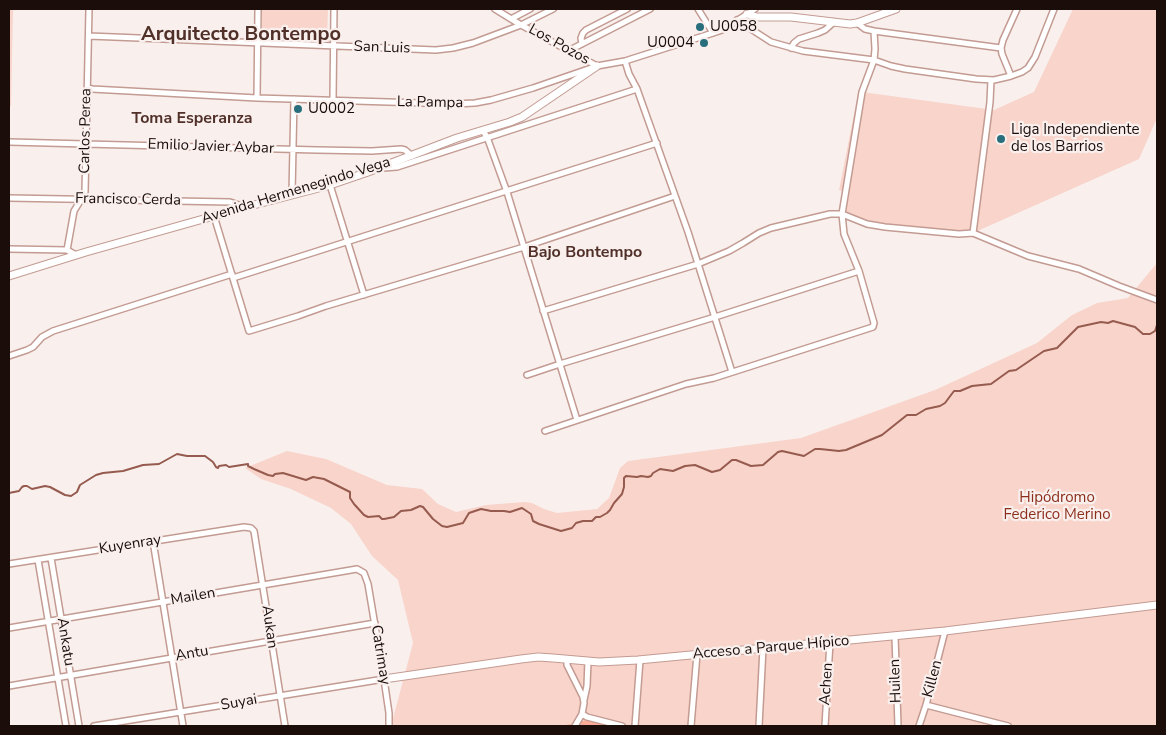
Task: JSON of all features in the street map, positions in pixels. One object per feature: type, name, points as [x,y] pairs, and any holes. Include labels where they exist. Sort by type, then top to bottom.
[{"type":"street","name":"Carlos Perea","points":[[67,250],[74,211],[85,192],[89,9]]},
{"type":"street","points":[[257,98],[258,9]]},
{"type":"street","points":[[333,100],[334,9]]},
{"type":"street","name":"Los Pozos","points":[[495,9],[597,66]]},
{"type":"street","points":[[511,19],[530,9]]},
{"type":"street","name":"San Luis","points":[[89,36],[436,50],[473,43],[521,25],[553,9]]},
{"type":"street","points":[[582,44],[581,38],[586,30],[627,9]]},
{"type":"street","points":[[570,50],[650,9]]},
{"type":"street","points":[[698,9],[713,33]]},
{"type":"street","name":"La Pampa","points":[[88,88],[257,98],[475,103],[533,88],[597,66],[625,62],[722,30],[755,9]]},
{"type":"street","points":[[747,14],[757,18],[791,17],[850,24],[896,9]]},
{"type":"street","points":[[1011,76],[1001,48],[1002,40],[1017,9]]},
{"type":"street","points":[[737,20],[771,42],[803,52],[874,60],[905,69],[991,80],[1011,76],[1028,68],[1054,9]]},
{"type":"street","points":[[791,48],[800,39],[818,34],[834,22]]},
{"type":"street","points":[[857,23],[865,29],[874,31],[1001,48]]},
{"type":"street","points":[[545,430],[686,384],[714,378],[873,327],[874,324],[860,272],[844,234],[842,214],[862,92],[874,60],[874,31]]},
{"type":"street","points":[[625,62],[637,89],[688,232],[732,372]]},
{"type":"street","name":"Avenida Hermenegindo Vega","points":[[9,276],[214,216],[330,185],[457,138],[485,134],[522,117],[597,66]]},
{"type":"street","points":[[973,233],[991,80]]},
{"type":"street","points":[[379,168],[397,168],[485,134],[637,89]]},
{"type":"street","points":[[292,194],[294,99]]},
{"type":"street","points":[[485,134],[524,247],[577,420]]},
{"type":"street","name":"Emilio Javier Aybar","points":[[9,142],[293,150],[372,151],[401,149],[412,156]]},
{"type":"street","points":[[9,356],[27,350],[52,331],[506,192],[657,143]]},
{"type":"street","points":[[330,185],[364,295]]},
{"type":"street","points":[[214,216],[249,330],[524,247],[675,196]]},
{"type":"street","name":"Francisco Cerda","points":[[9,198],[230,202],[246,207]]},
{"type":"street","points":[[543,311],[698,264],[729,251],[759,232],[830,214],[842,214],[868,224],[885,227],[959,234],[973,233],[1028,256],[1080,269],[1118,286],[1157,300]]},
{"type":"street","points":[[9,249],[67,250],[77,256]]},
{"type":"street","points":[[527,375],[860,272]]},
{"type":"street","name":"Kuyenray","points":[[9,564],[244,527],[251,528]]},
{"type":"street","name":"Aukan","points":[[251,528],[254,531],[285,726]]},
{"type":"street","points":[[153,541],[183,726]]},
{"type":"street","name":"Ankatu","points":[[51,558],[79,726]]},
{"type":"street","name":"Ankatu","points":[[38,560],[66,726]]},
{"type":"street","name":"Mailen","points":[[9,628],[357,569],[364,573],[368,584]]},
{"type":"street","name":"Catrimay","points":[[368,584],[384,679],[389,726]]},
{"type":"street","name":"Acceso a Parque Hípico","points":[[384,679],[538,657],[599,662],[640,660],[946,631],[1157,605]]},
{"type":"street","name":"Antu","points":[[9,686],[271,640],[375,624]]},
{"type":"street","name":"Killen","points":[[919,726],[946,631]]},
{"type":"street","name":"Huilen","points":[[895,636],[898,726]]},
{"type":"street","name":"Achen","points":[[825,726],[830,642]]},
{"type":"street","points":[[759,726],[764,648]]},
{"type":"street","points":[[691,726],[697,654]]},
{"type":"street","points":[[567,659],[584,701]]},
{"type":"street","points":[[635,726],[640,660]]},
{"type":"street","points":[[575,726],[582,714],[588,686],[588,661]]},
{"type":"street","name":"Suyai","points":[[94,726],[384,679]]},
{"type":"street","points":[[926,705],[1008,726]]},
{"type":"street","points":[[582,714],[622,726]]},
{"type":"green space","points":[[262,9],[328,9],[327,40],[262,38]]},
{"type":"green space","name":"Liga Independiente de los Barrios","points":[[1073,9],[1157,9],[1157,118],[1139,159],[973,233],[885,227],[842,214],[845,192],[839,190],[858,94],[861,95],[862,92],[994,110],[1034,92]]},
{"type":"green space","points":[[9,10],[13,10],[11,106],[9,106]]},
{"type":"green space","name":"Hipódromo Federico Merino","points":[[1157,263],[1157,726],[391,726],[413,643],[398,580],[372,556],[351,524],[331,508],[291,489],[261,479],[245,468],[287,451],[326,459],[387,485],[422,489],[438,504],[456,512],[486,505],[524,502],[532,503],[557,513],[597,509],[609,498],[620,468],[628,461],[801,438],[935,390],[1037,343],[1072,315],[1097,303],[1128,298]]},
{"type":"shaded area","points":[[587,720],[609,726],[559,726],[572,724]]},
{"type":"waterway","points":[[9,493],[19,491],[24,486],[32,489],[45,486],[71,496],[77,492],[80,485],[96,475],[123,471],[143,465],[159,464],[177,454],[205,456],[218,468],[219,466],[226,465],[229,467],[248,464],[248,466],[254,469],[273,476],[283,473],[306,480],[313,477],[324,479],[350,492],[350,498],[354,504],[368,517],[379,516],[382,519],[394,517],[401,511],[411,510],[420,506],[433,519],[442,526],[447,527],[463,523],[469,513],[481,509],[510,512],[522,508],[531,514],[533,521],[561,531],[572,528],[576,523],[592,521],[596,517],[607,513],[622,494],[624,478],[626,476],[648,477],[660,469],[673,471],[685,466],[695,465],[712,472],[720,470],[732,460],[751,466],[763,465],[778,452],[782,451],[804,456],[815,449],[846,450],[882,435],[907,415],[916,415],[926,409],[940,406],[945,403],[954,391],[960,391],[972,386],[991,384],[1009,371],[1016,370],[1044,351],[1057,348],[1078,327],[1113,321],[1135,327],[1143,334],[1150,334],[1155,331],[1157,325]]},
{"type":"place","name":"U0058","points":[[700,27]]},
{"type":"place","name":"U0004","points":[[704,43]]},
{"type":"place","name":"U0002","points":[[298,109]]},
{"type":"place","name":"Liga Independiente de los Barrios","points":[[1001,139]]},
{"type":"district","name":"Arquitecto Bontempo","points":[[241,35]]},
{"type":"district","name":"Toma Esperanza","points":[[192,119]]},
{"type":"district","name":"Bajo Bontempo","points":[[585,253]]}]
